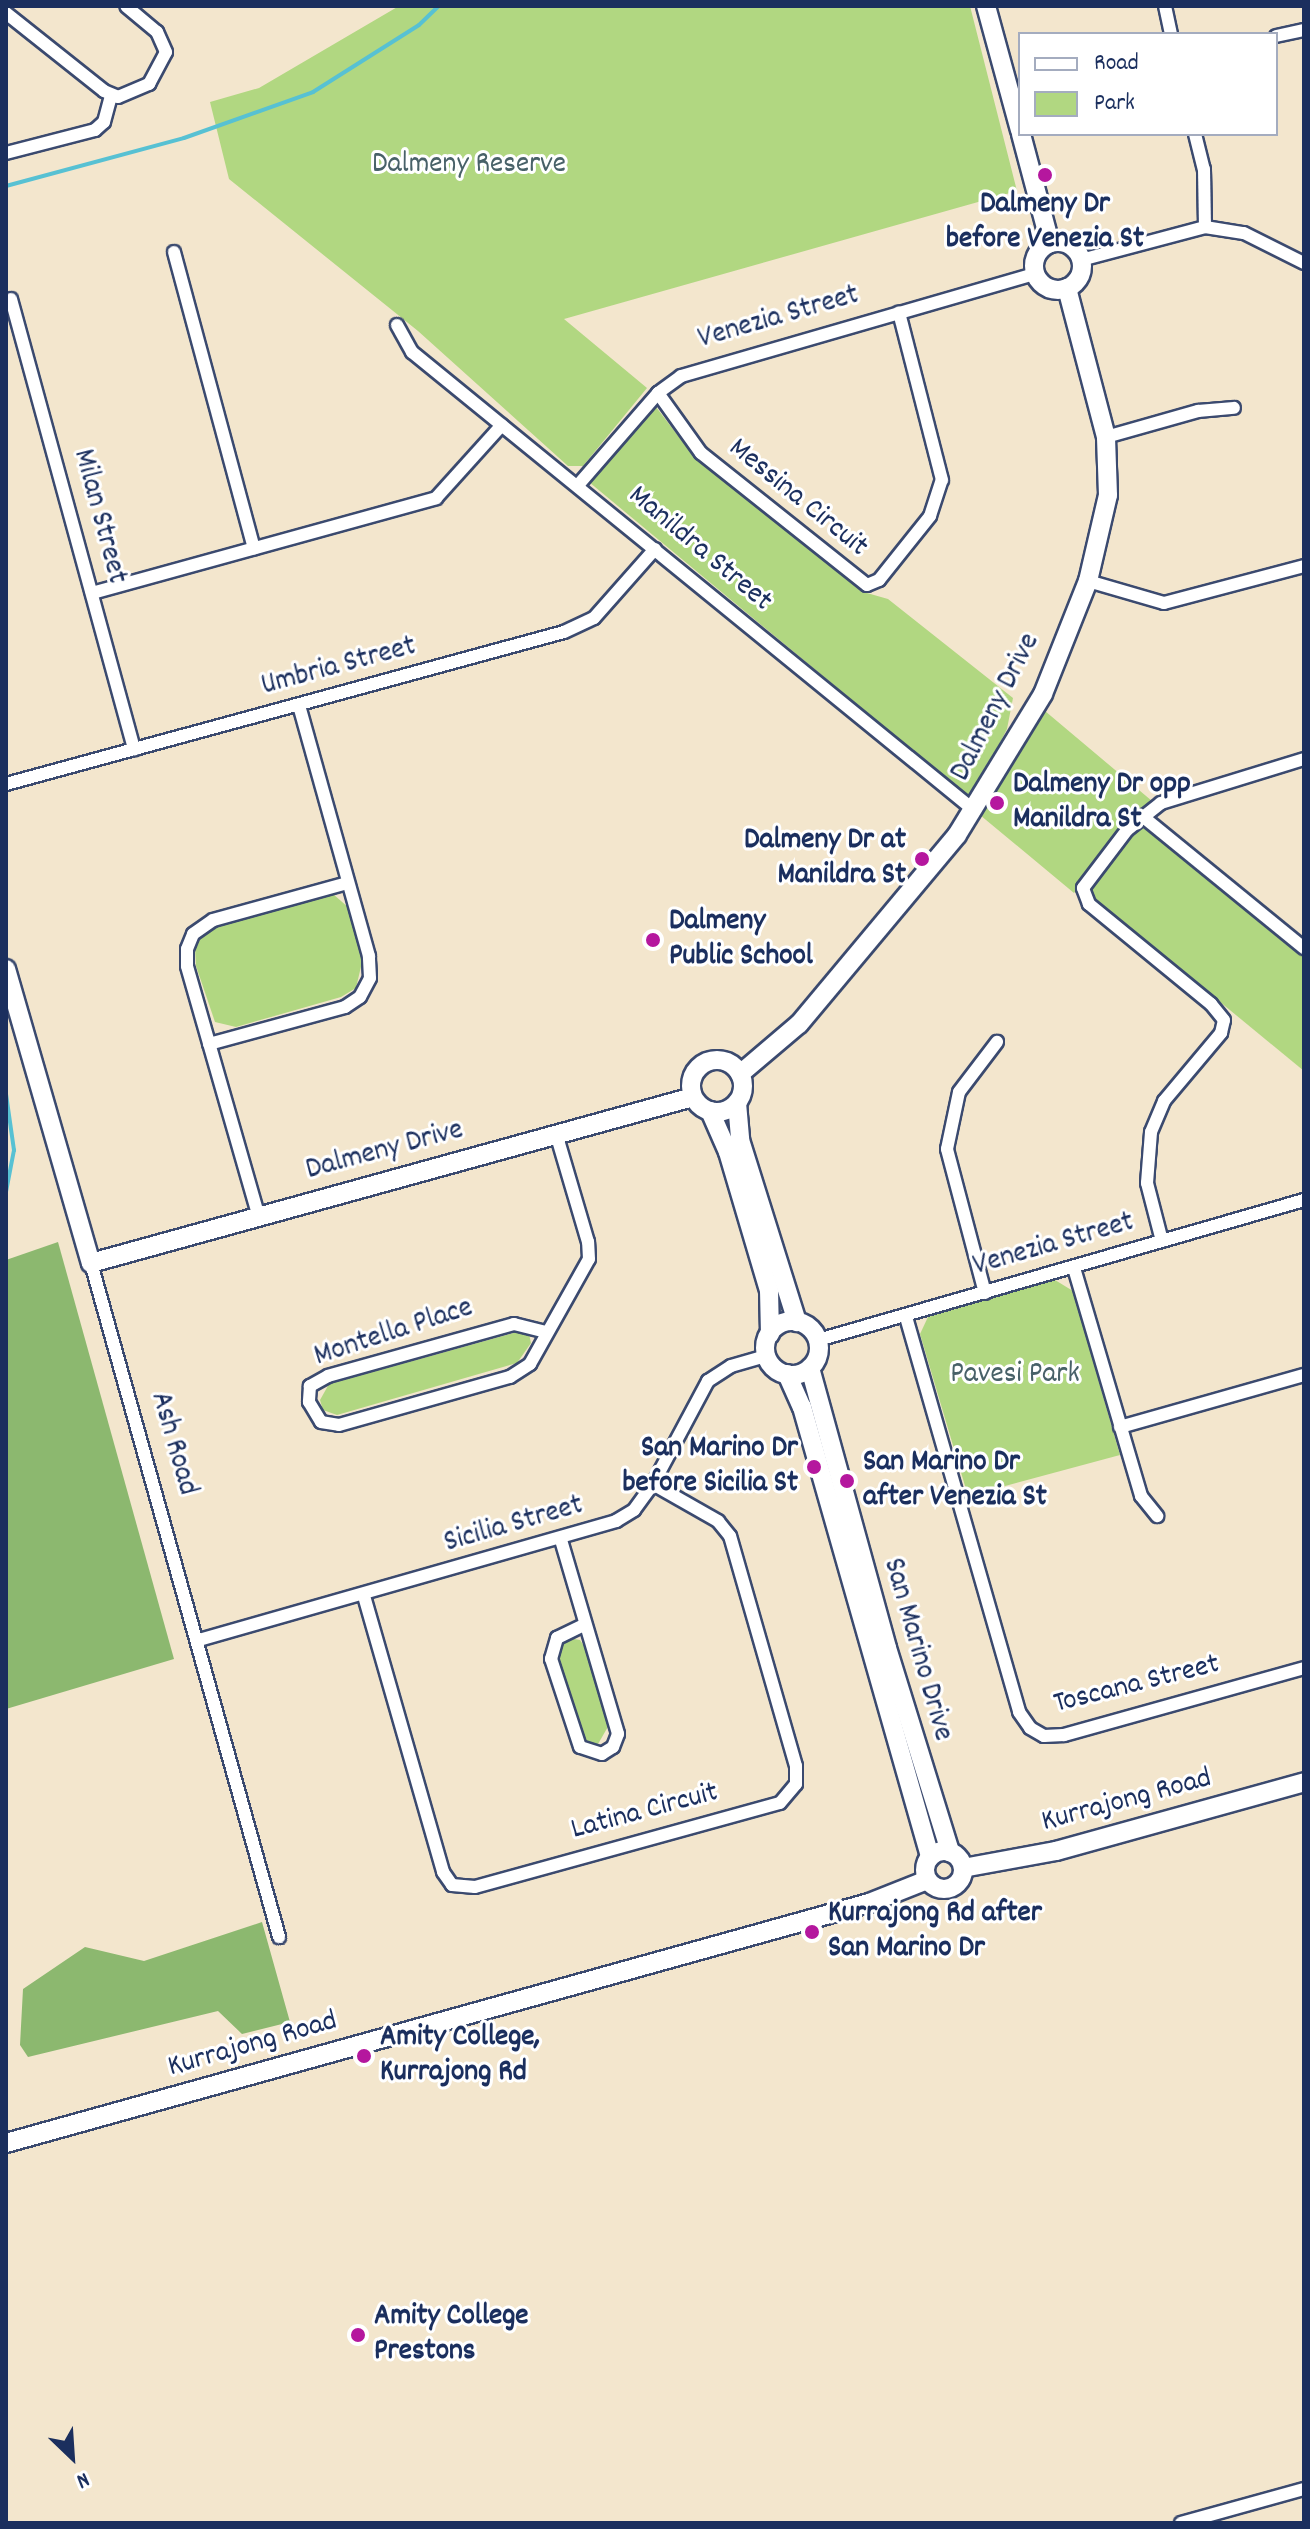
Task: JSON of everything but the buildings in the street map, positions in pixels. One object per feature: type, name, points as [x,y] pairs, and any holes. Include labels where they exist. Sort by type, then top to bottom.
[{"type":"street","points":[[111,96],[142,89],[165,60],[157,32],[126,6]]},
{"type":"street","points":[[986,6],[1018,121]]},
{"type":"street","points":[[1165,6],[1171,32]]},
{"type":"street","points":[[6,13],[111,96]]},
{"type":"street","points":[[1278,36],[1304,30]]},
{"type":"street","points":[[6,153],[95,130],[104,122],[111,96]]},
{"type":"street","points":[[1022,136],[1050,243]]},
{"type":"street","points":[[1196,136],[1204,169],[1205,227]]},
{"type":"street","points":[[1081,260],[1205,227],[1244,233],[1304,263]]},
{"type":"street","points":[[1050,243],[1069,245],[1081,260],[1080,274],[1067,288],[1048,288],[1035,274],[1036,256],[1050,243]]},
{"type":"street","points":[[174,252],[254,548]]},
{"type":"street","name":"Venezia Street","points":[[579,484],[658,393],[681,376],[715,363],[1035,274]]},
{"type":"street","name":"Dalmeny Drive","points":[[740,1074],[770,1053],[808,1013],[975,811],[1019,727],[1038,705],[1088,581],[1107,512],[1106,437],[1067,288]]},
{"type":"street","name":"Milan Street","points":[[11,299],[134,749]]},
{"type":"street","name":"Messina Circuit","points":[[658,393],[701,453],[867,585],[879,580],[930,516],[942,480],[899,312]]},
{"type":"street","name":"Manildra Street","points":[[397,325],[412,352],[579,484],[975,811]]},
{"type":"street","points":[[1106,437],[1198,411],[1234,408]]},
{"type":"street","points":[[92,593],[436,498],[502,425]]},
{"type":"street","name":"Umbria Street","points":[[6,784],[299,706],[584,625],[655,549]]},
{"type":"street","points":[[1088,581],[1164,603],[1304,566]]},
{"type":"street","points":[[209,1044],[345,1007],[360,997],[371,966],[299,706]]},
{"type":"street","points":[[1162,1241],[1147,1183],[1151,1132],[1170,1092],[1224,1025],[1211,1004],[1083,894],[1089,876],[1142,816],[1173,798],[1304,759]]},
{"type":"street","points":[[1142,816],[1304,948]]},
{"type":"street","points":[[258,1214],[187,966],[193,934],[213,920],[347,883]]},
{"type":"street","name":"Ash Road","points":[[6,969],[199,1640],[279,1937]]},
{"type":"street","points":[[985,1293],[947,1149],[959,1092],[997,1042]]},
{"type":"street","points":[[705,1063],[728,1063],[740,1074],[742,1092],[737,1103],[740,1140],[797,1322],[818,1340],[817,1358],[810,1368],[787,1374],[767,1356],[769,1290],[728,1152],[710,1111],[693,1097],[691,1082],[705,1063]]},
{"type":"street","name":"Dalmeny Drive","points":[[91,1263],[258,1214],[557,1137],[693,1097]]},
{"type":"street","points":[[710,1111],[724,1111],[737,1103]]},
{"type":"street","name":"Montella Place","points":[[546,1332],[514,1324],[328,1376],[310,1386],[309,1402],[321,1422],[339,1425],[510,1377],[530,1364],[589,1259],[557,1137]]},
{"type":"street","name":"Venezia Street","points":[[818,1340],[1304,1200]]},
{"type":"street","points":[[1074,1268],[1141,1496],[1157,1516]]},
{"type":"street","name":"Toscana Street","points":[[906,1317],[1019,1712],[1030,1728],[1044,1736],[1064,1735],[1304,1668]]},
{"type":"street","points":[[770,1334],[781,1324],[797,1322]]},
{"type":"street","name":"Sicilia Street","points":[[199,1640],[561,1540],[616,1521],[634,1510],[653,1484],[708,1381],[731,1366],[767,1356]]},
{"type":"street","name":"San Marino Drive","points":[[810,1368],[891,1663],[950,1852]]},
{"type":"street","name":"San Marino Drive","points":[[787,1374],[802,1407],[930,1857]]},
{"type":"street","points":[[1120,1427],[1304,1375]]},
{"type":"street","name":"Latina Circuit","points":[[364,1596],[443,1872],[452,1885],[475,1887],[780,1803],[796,1784],[796,1766],[730,1536],[718,1521],[653,1484]]},
{"type":"street","points":[[561,1540],[618,1734],[613,1747],[602,1754],[580,1747],[551,1659],[557,1638],[584,1625]]},
{"type":"street","name":"Kurrajong Road","points":[[963,1868],[1056,1851],[1304,1782]]},
{"type":"street","points":[[950,1852],[963,1868],[958,1883],[950,1889],[935,1887],[927,1880],[930,1857],[950,1852]]},
{"type":"street","name":"Kurrajong Road","points":[[6,2143],[513,1999],[869,1903],[927,1880]]},
{"type":"street","name":"Kurrajong Road","points":[[6,2132],[498,1997],[513,1999]]},
{"type":"street","points":[[1181,2523],[1304,2489]]},
{"type":"green space","name":"Dalmeny Reserve","points":[[399,6],[970,6],[1017,191],[564,319],[647,388],[583,466],[568,466],[418,331],[229,179],[210,102],[259,88]]},
{"type":"green space","points":[[656,407],[692,454],[867,593],[888,599],[1013,698],[1007,729],[971,799],[589,482]]},
{"type":"green space","points":[[1045,711],[1152,801],[1136,812],[1074,893],[980,815],[1023,736]]},
{"type":"green space","points":[[1143,823],[1304,957],[1304,1071],[1090,895],[1093,880]]},
{"type":"green space","points":[[333,894],[349,908],[363,958],[356,988],[341,997],[236,1027],[215,1022],[196,966],[195,948],[203,934],[220,923]]},
{"type":"green space","points":[[58,1242],[174,1659],[6,1709],[6,1260]]},
{"type":"green space","name":"Pavesi Park","points":[[1055,1280],[1073,1291],[1120,1455],[968,1496],[920,1334],[928,1317]]},
{"type":"green space","points":[[521,1331],[529,1334],[531,1343],[517,1363],[337,1415],[323,1410],[320,1400],[329,1384]]},
{"type":"green space","points":[[568,1638],[580,1640],[586,1649],[609,1725],[598,1744],[586,1742],[580,1733],[558,1656],[560,1644]]},
{"type":"green space","points":[[262,1922],[290,2022],[242,2034],[218,2011],[28,2057],[20,2045],[23,1989],[85,1947],[144,1961]]},
{"type":"waterway","points":[[6,186],[184,138],[313,92],[419,25],[439,6]]},
{"type":"waterway","points":[[6,1094],[14,1150],[6,1192]]},
{"type":"place","name":"Dalmeny Dr before Venezia St","points":[[1045,175]]},
{"type":"place","name":"Dalmeny Dr opp Manildra St","points":[[997,803]]},
{"type":"place","name":"Dalmeny Dr at Manildra St","points":[[922,859]]},
{"type":"place","name":"Dalmeny Public School","points":[[653,940]]},
{"type":"place","name":"San Marino Dr before Sicilia St","points":[[814,1467]]},
{"type":"place","name":"San Marino Dr after Venezia St","points":[[847,1481]]},
{"type":"place","name":"Kurrajong Rd after San Marino Dr","points":[[812,1932]]},
{"type":"place","name":"Amity College, Kurrajong Rd","points":[[364,2056]]},
{"type":"place","name":"Amity College Prestons","points":[[358,2335]]}]
